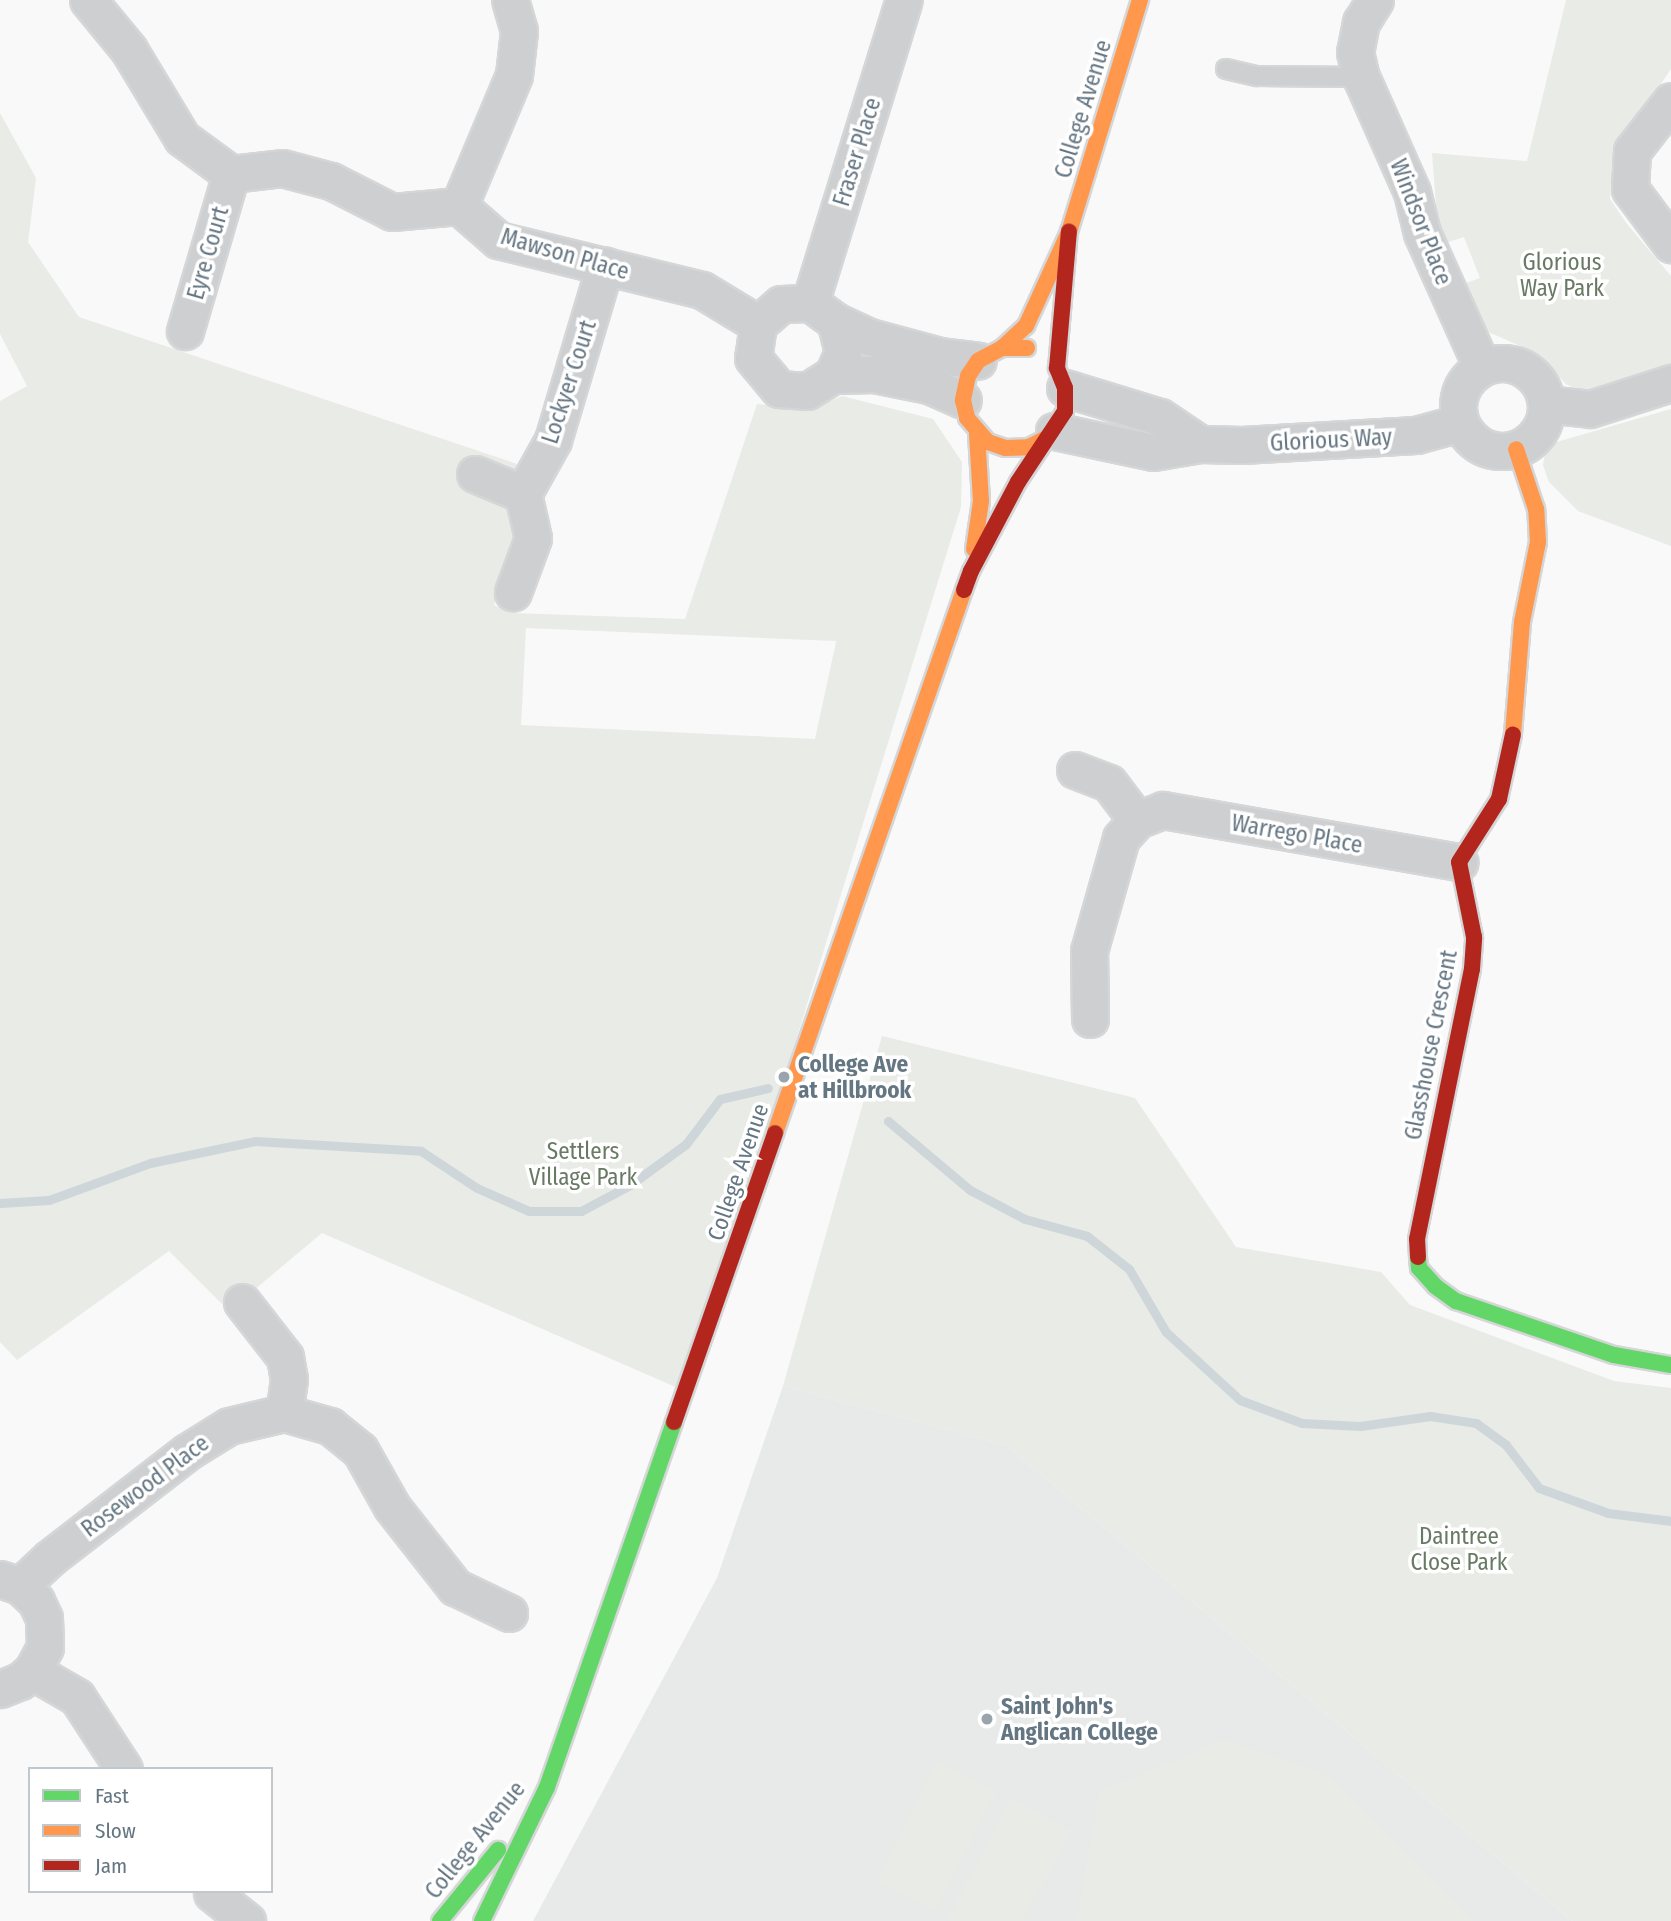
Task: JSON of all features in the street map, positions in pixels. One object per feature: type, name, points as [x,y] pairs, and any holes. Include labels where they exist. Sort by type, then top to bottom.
[{"type":"street","points":[[88,0],[129,50],[182,138],[231,174],[282,168],[331,181],[392,212],[459,206],[514,75],[519,31],[510,0]]},
{"type":"street","name":"Fraser Place","points":[[822,312],[904,0]]},
{"type":"street","name":"College Avenue","points":[[971,571],[981,500],[978,433],[967,418],[963,400],[968,376],[990,354],[1026,326],[1069,232],[1140,0]]},
{"type":"street","name":"Windsor Place","points":[[1375,0],[1361,22],[1355,52],[1361,77],[1412,192],[1422,233],[1482,367]]},
{"type":"street","points":[[1671,101],[1632,151],[1630,189],[1671,244]]},
{"type":"street","name":"Eyre Court","points":[[185,331],[231,174]]},
{"type":"street","name":"Mawson Place","points":[[459,206],[498,240],[702,290],[758,324]]},
{"type":"street","name":"College Avenue","points":[[482,1921],[547,1787],[971,571],[1018,482],[1065,411],[1061,378],[1069,232]]},
{"type":"street","name":"Lockyer Court","points":[[523,494],[554,440],[605,267]]},
{"type":"street","points":[[963,400],[929,385],[874,374],[833,375],[807,391],[779,389],[753,358],[758,324],[781,304],[822,312],[869,337],[940,356],[990,354],[1020,347],[1039,352],[1061,378],[1160,418],[1200,444]]},
{"type":"street","points":[[822,312],[842,352],[833,375]]},
{"type":"street","points":[[1503,363],[1524,368],[1536,377],[1546,404],[1539,432],[1516,449],[1496,451],[1478,445],[1460,423],[1457,412],[1460,391],[1465,381],[1482,367],[1503,363]]},
{"type":"street","points":[[1546,404],[1590,409],[1671,383]]},
{"type":"street","name":"Glorious Way","points":[[1050,435],[1153,452],[1200,444],[1242,445],[1416,435],[1460,423]]},
{"type":"street","points":[[978,433],[1005,448],[1029,447],[1050,435]]},
{"type":"street","points":[[1459,862],[1499,799],[1516,717],[1522,622],[1538,542],[1536,509],[1516,449]]},
{"type":"street","points":[[475,474],[523,494],[533,538],[513,592]]},
{"type":"street","points":[[1075,770],[1108,783],[1137,820],[1121,838],[1089,951],[1090,1019]]},
{"type":"street","name":"Warrego Place","points":[[1137,820],[1163,810],[1459,862]]},
{"type":"street","name":"Glasshouse Crescent","points":[[1459,862],[1474,937],[1472,969],[1417,1238],[1419,1268],[1435,1286],[1456,1301],[1614,1355],[1671,1365]]},
{"type":"street","points":[[242,1302],[285,1357],[289,1379],[284,1413]]},
{"type":"street","name":"Rosewood Place","points":[[10,1583],[50,1558],[187,1452],[229,1426],[284,1413],[330,1426],[360,1450],[392,1507],[455,1587],[509,1613]]},
{"type":"street","points":[[0,1689],[20,1681],[32,1671],[45,1647],[44,1618],[36,1601],[10,1583]]},
{"type":"street","points":[[32,1671],[77,1698],[123,1767]]},
{"type":"street","name":"College Avenue","points":[[440,1921],[547,1787]]},
{"type":"street","points":[[217,1902],[247,1921]]},
{"type":"lane","points":[[1226,69],[1256,76],[1361,77]]},
{"type":"shaded area","name":"Saint John's Anglican College","points":[[783,1386],[1006,1445],[1572,1921],[533,1921],[717,1578]]},
{"type":"green space","name":"Glorious Way Park","points":[[1566,0],[1671,0],[1671,69],[1625,136],[1613,165],[1610,199],[1627,224],[1671,276],[1671,366],[1604,392],[1583,392],[1566,384],[1536,353],[1475,326],[1455,287],[1480,278],[1464,237],[1439,245],[1432,153],[1527,161]]},
{"type":"green space","name":"Settlers Village Park","points":[[0,113],[36,178],[28,242],[79,317],[535,470],[494,605],[512,613],[685,619],[757,404],[809,410],[842,396],[933,419],[962,462],[961,507],[687,1392],[322,1233],[229,1311],[169,1251],[17,1360],[0,1342],[0,401],[27,386],[0,334]],"holes":[[[526,628],[836,641],[815,739],[521,725]]]},
{"type":"green space","points":[[1671,409],[1671,546],[1578,511],[1549,482],[1543,465],[1545,454],[1553,443]]},
{"type":"green space","name":"Daintree Close Park","points":[[882,1036],[1135,1098],[1236,1247],[1381,1272],[1410,1305],[1614,1381],[1671,1388],[1671,1921],[1572,1921],[1006,1445],[783,1386]]},
{"type":"green space","points":[[1224,1740],[1329,1776],[1474,1921],[1076,1921],[1099,1792]]},
{"type":"green space","points":[[937,1761],[997,1791],[935,1912],[876,1881]]},
{"type":"green space","points":[[1011,1799],[1071,1831],[1023,1921],[947,1919]]},
{"type":"waterway","points":[[0,1203],[49,1200],[150,1163],[255,1141],[421,1151],[477,1188],[529,1211],[581,1211],[630,1185],[686,1144],[720,1099],[768,1088]]},
{"type":"waterway","points":[[888,1121],[970,1190],[1025,1219],[1087,1236],[1129,1269],[1166,1332],[1240,1400],[1302,1423],[1360,1426],[1430,1416],[1476,1423],[1506,1445],[1539,1488],[1608,1513],[1671,1521]]},
{"type":"traffic: fast","points":[[1418,1257],[1419,1268],[1435,1286],[1456,1301],[1614,1355],[1671,1365]]},
{"type":"traffic: fast","points":[[482,1921],[547,1787],[674,1422]]},
{"type":"traffic: fast","points":[[440,1921],[498,1850]]},
{"type":"traffic: slow","points":[[1002,348],[1026,326],[1069,232],[1140,0]]},
{"type":"traffic: slow","points":[[1027,348],[1002,348],[978,361],[968,376],[963,400],[967,418],[988,442],[1005,448],[1029,447],[1045,439]]},
{"type":"traffic: slow","points":[[974,549],[981,501],[977,433]]},
{"type":"traffic: slow","points":[[1513,734],[1522,622],[1538,542],[1536,509],[1516,449]]},
{"type":"traffic: slow","points":[[775,1133],[964,590]]},
{"type":"traffic: jam","points":[[964,590],[971,571],[1018,482],[1065,411],[1065,388],[1057,368],[1069,232]]},
{"type":"traffic: jam","points":[[1418,1257],[1417,1239],[1472,969],[1474,937],[1459,862],[1499,799],[1513,734]]},
{"type":"traffic: jam","points":[[674,1422],[775,1133]]},
{"type":"place","name":"College Ave at Hillbrook","points":[[784,1077]]},
{"type":"place","name":"Saint John's Anglican College","points":[[987,1719]]}]
